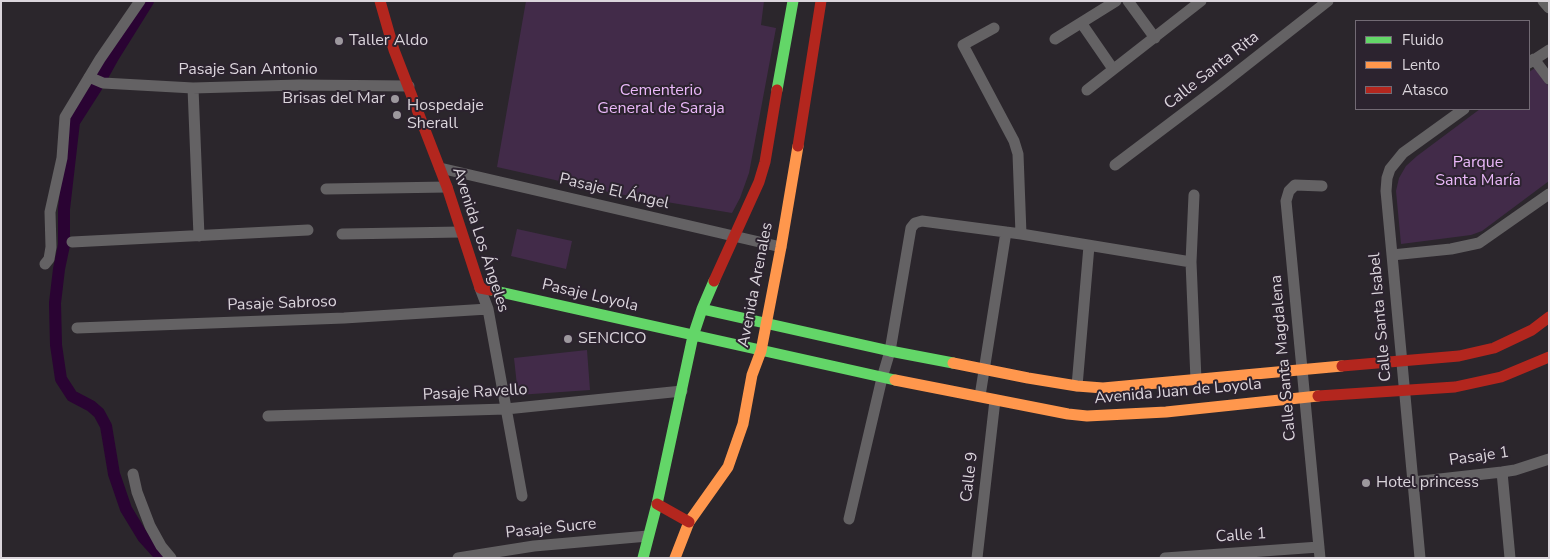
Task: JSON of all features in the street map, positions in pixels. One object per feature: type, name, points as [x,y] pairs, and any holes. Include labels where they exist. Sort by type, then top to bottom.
[{"type":"street","points":[[45,264],[49,259],[51,246],[50,212],[62,158],[65,117],[140,1]]},
{"type":"street","name":"Avenida Los Ángeles","points":[[380,1],[394,50],[447,187],[488,309],[522,496]]},
{"type":"street","name":"Avenida Arenales","points":[[643,558],[657,504],[693,336],[723,259],[759,182],[765,162],[793,1]]},
{"type":"street","name":"Avenida Arenales","points":[[675,558],[689,522],[728,467],[743,424],[752,375],[761,351],[781,247],[820,1]]},
{"type":"street","points":[[1055,39],[1082,24],[1116,1]]},
{"type":"street","points":[[1128,1],[1155,38]]},
{"type":"street","points":[[1087,90],[1201,1]]},
{"type":"street","name":"Calle Santa Rita","points":[[1115,165],[1328,1]]},
{"type":"street","points":[[1544,1],[1549,8]]},
{"type":"street","points":[[1082,24],[1114,69]]},
{"type":"street","points":[[994,28],[963,45],[1018,154],[1020,234]]},
{"type":"street","points":[[1549,50],[1532,61],[1549,79]]},
{"type":"street","name":"Pasaje San Antonio","points":[[89,78],[103,83],[193,88],[299,85],[409,86]]},
{"type":"street","points":[[193,88],[199,236]]},
{"type":"street","name":"Calle Santa Isabel","points":[[1420,558],[1386,191],[1387,178],[1390,169],[1403,153],[1463,110]]},
{"type":"street","name":"Pasaje El Ángel","points":[[440,168],[781,247]]},
{"type":"street","name":"Calle Santa Magdalena","points":[[1319,552],[1286,201],[1288,191],[1294,185],[1322,186]]},
{"type":"street","points":[[326,189],[447,187]]},
{"type":"street","points":[[1392,255],[1451,249],[1479,243],[1549,194]]},
{"type":"street","points":[[1194,195],[1191,262],[1196,380]]},
{"type":"street","points":[[849,519],[890,351],[911,228],[915,223],[922,221],[1006,232],[1191,262]]},
{"type":"street","points":[[72,242],[308,230]]},
{"type":"street","points":[[342,234],[461,232]]},
{"type":"street","points":[[980,396],[1006,232]]},
{"type":"street","points":[[1076,386],[1089,246]]},
{"type":"street","name":"Pasaje Loyola","points":[[480,288],[693,336]]},
{"type":"street","name":"Pasaje Sabroso","points":[[77,328],[344,318],[488,309]]},
{"type":"street","name":"Avenida Juan de Loyola","points":[[702,309],[890,351],[1076,386],[1103,388],[1459,356],[1494,348],[1532,330],[1549,317]]},
{"type":"street","name":"Avenida Juan de Loyola","points":[[693,336],[882,378],[1068,414],[1108,416],[1166,412],[1304,397],[1455,386],[1501,377],[1549,357]]},
{"type":"street","name":"Pasaje Ravello","points":[[268,416],[506,409],[682,392]]},
{"type":"street","name":"Calle 9","points":[[977,558],[996,400]]},
{"type":"street","name":"Pasaje 1","points":[[1412,482],[1515,470],[1549,459]]},
{"type":"street","points":[[1502,472],[1510,558]]},
{"type":"street","points":[[133,474],[137,492],[150,526],[161,546],[171,558]]},
{"type":"street","points":[[657,504],[689,522]]},
{"type":"street","name":"Pasaje Sucre","points":[[458,558],[534,546],[648,536]]},
{"type":"street","name":"Calle 1","points":[[1166,558],[1319,552]]},
{"type":"green space","name":"Cementerio General de Saraja","points":[[526,1],[764,1],[761,25],[776,28],[749,173],[732,213],[613,193],[497,167]]},
{"type":"green space","name":"Parque Santa María","points":[[1535,68],[1549,87],[1549,181],[1482,231],[1471,235],[1401,244],[1396,191],[1399,178],[1406,166],[1479,110],[1530,110],[1530,71]]},
{"type":"green space","points":[[517,229],[572,241],[566,269],[511,256]]},
{"type":"green space","points":[[587,350],[590,390],[518,395],[514,358]]},
{"type":"waterway","points":[[103,75],[148,1]]},
{"type":"waterway","points":[[97,86],[74,122],[64,209],[64,245],[55,303],[56,345],[61,379],[72,396],[91,406],[99,413],[106,426],[114,474],[126,509],[143,537],[162,558]]},
{"type":"traffic: fast","points":[[777,90],[793,1]]},
{"type":"traffic: fast","points":[[643,558],[657,504],[693,336],[714,281]]},
{"type":"traffic: fast","points":[[491,290],[895,380]]},
{"type":"traffic: fast","points":[[702,309],[890,351],[953,363]]},
{"type":"traffic: slow","points":[[675,558],[689,522],[728,467],[743,424],[752,375],[761,351],[798,146]]},
{"type":"traffic: slow","points":[[953,363],[1028,378],[1103,388],[1342,366]]},
{"type":"traffic: slow","points":[[895,380],[1068,414],[1087,416],[1166,412],[1318,396]]},
{"type":"traffic: jam","points":[[380,1],[394,50],[447,187],[480,288],[491,290]]},
{"type":"traffic: jam","points":[[798,146],[821,1]]},
{"type":"traffic: jam","points":[[714,281],[759,182],[765,162],[777,90]]},
{"type":"traffic: jam","points":[[1342,366],[1459,356],[1494,348],[1532,330],[1549,317]]},
{"type":"traffic: jam","points":[[1318,396],[1455,387],[1501,377],[1549,357]]},
{"type":"traffic: jam","points":[[657,504],[689,522]]},
{"type":"place","name":"Taller Aldo","points":[[339,41]]},
{"type":"place","name":"Brisas del Mar","points":[[395,99]]},
{"type":"place","name":"Hospedaje Sherall","points":[[397,115]]},
{"type":"place","name":"SENCICO","points":[[568,339]]},
{"type":"place","name":"Hotel princess","points":[[1366,483]]}]
